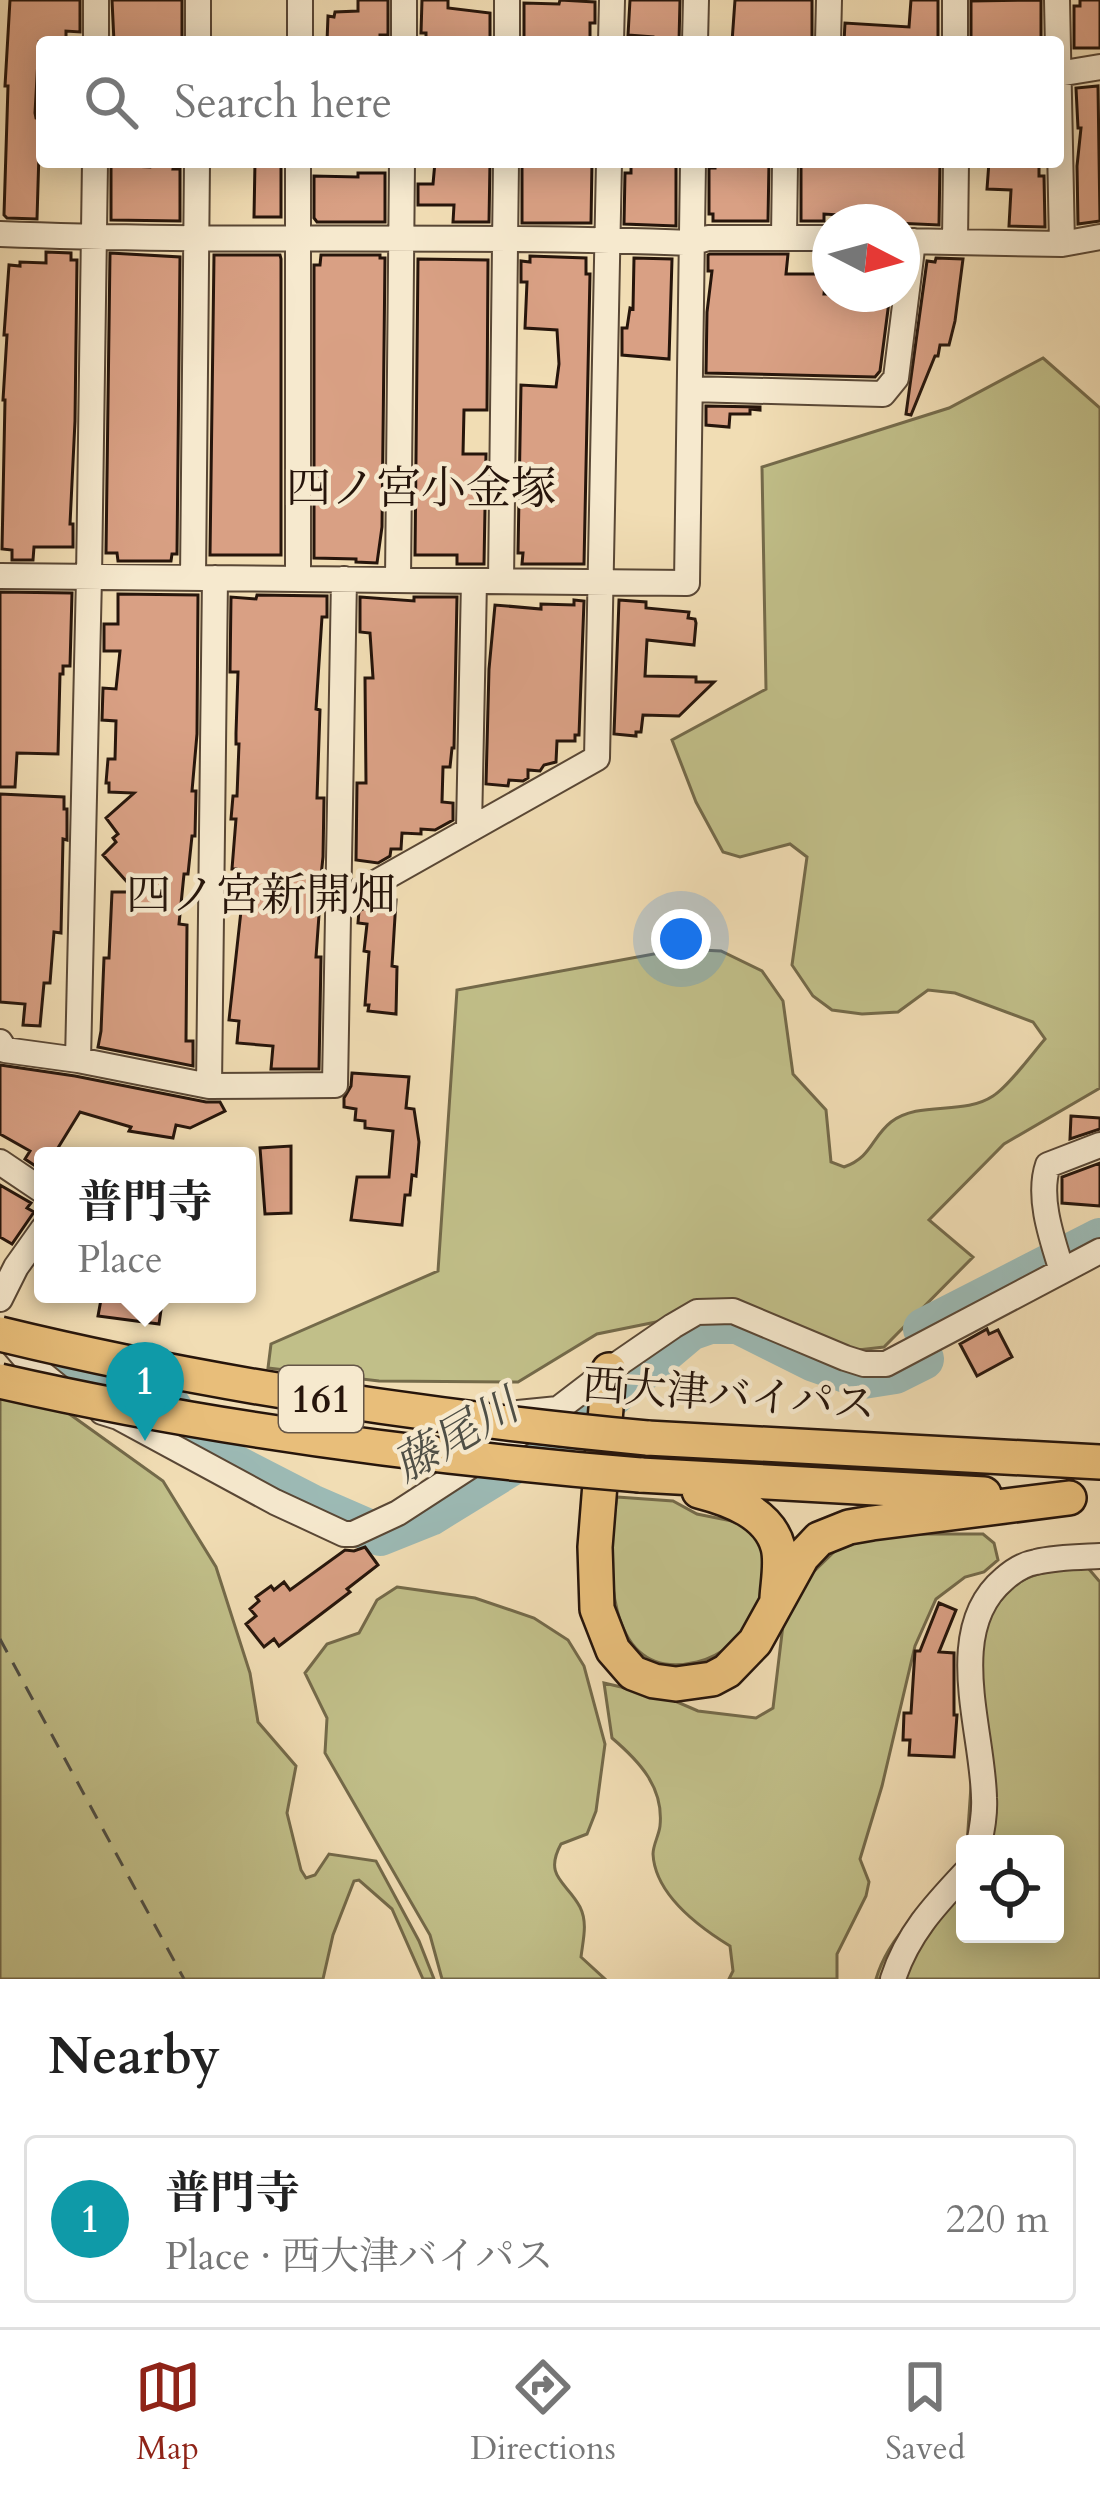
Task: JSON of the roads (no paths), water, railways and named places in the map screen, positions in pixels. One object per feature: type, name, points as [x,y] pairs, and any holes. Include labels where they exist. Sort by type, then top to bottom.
[{"type":"highway","name":"西大津バイパス","points":[[2,1332],[142,1366],[461,1419],[647,1438],[1100,1462]]},
{"type":"highway","points":[[608,1374],[596,1546],[597,1609],[613,1650],[633,1673],[654,1681],[676,1684],[712,1679],[727,1671],[755,1642],[802,1557],[819,1539],[850,1527],[1085,1499]]},
{"type":"highway","name":"西大津バイパス","points":[[0,1381],[336,1442],[538,1466],[1085,1499]]},
{"type":"highway","points":[[1059,1460],[1100,1452]]},
{"type":"highway","points":[[640,1475],[739,1504],[767,1524],[778,1549],[777,1600]]},
{"type":"street","points":[[96,0],[96,36]]},
{"type":"street","points":[[198,0],[198,36]]},
{"type":"street","points":[[300,0],[300,36]]},
{"type":"street","points":[[404,0],[404,36]]},
{"type":"street","points":[[507,0],[507,36]]},
{"type":"street","points":[[611,36],[612,0]]},
{"type":"street","points":[[695,36],[696,0]]},
{"type":"street","points":[[828,36],[829,0]]},
{"type":"street","points":[[955,0],[956,36]]},
{"type":"street","points":[[1057,0],[1057,36]]},
{"type":"street","points":[[1064,73],[1100,67]]},
{"type":"street","points":[[78,1060],[95,168]]},
{"type":"street","points":[[196,168],[209,1086]]},
{"type":"street","points":[[298,168],[298,579]]},
{"type":"street","points":[[398,580],[402,168]]},
{"type":"street","points":[[501,581],[506,168]]},
{"type":"street","points":[[338,904],[597,758],[609,168]]},
{"type":"street","points":[[0,576],[687,583],[693,168]]},
{"type":"street","points":[[784,237],[785,168]]},
{"type":"street","points":[[955,240],[956,168]]},
{"type":"street","points":[[1060,168],[1061,244]]},
{"type":"street","points":[[0,234],[691,243],[709,238],[812,238]]},
{"type":"street","points":[[920,241],[1061,244],[1100,237]]},
{"type":"street","points":[[690,389],[883,394],[896,378],[902,312]]},
{"type":"street","points":[[0,1042],[5,1050],[209,1086],[334,1085],[344,579]]},
{"type":"street","points":[[469,828],[474,581]]},
{"type":"street","points":[[1059,1262],[1049,1226],[1044,1176],[1048,1165],[1100,1145]]},
{"type":"street","points":[[0,1162],[34,1185]]},
{"type":"street","points":[[0,1299],[34,1241]]},
{"type":"street","points":[[2,1332],[29,1363],[80,1404],[118,1417],[344,1534],[398,1513],[697,1312],[733,1311],[844,1358],[886,1364],[1059,1262],[1100,1251]]},
{"type":"street","points":[[2,1332],[296,1391],[524,1414],[558,1409]]},
{"type":"street","points":[[980,1835],[984,1799],[970,1660],[978,1614],[990,1590],[1013,1571],[1033,1562],[1100,1556]]},
{"type":"street","points":[[892,1979],[922,1918],[956,1882]]},
{"type":"waterway","name":"藤尾川","points":[[924,1329],[1100,1239]]},
{"type":"waterway","name":"藤尾川","points":[[44,1350],[78,1375],[136,1389],[170,1406],[193,1444],[380,1535],[430,1515],[581,1422],[690,1330],[710,1323],[738,1323],[814,1361],[863,1378],[895,1373],[923,1359]]},
{"type":"place","name":"普門寺","points":[[145,1441]]},
{"type":"district","name":"四ノ宮小金塚","points":[[421,488]]},
{"type":"district","name":"四ノ宮新開畑","points":[[261,895]]}]
